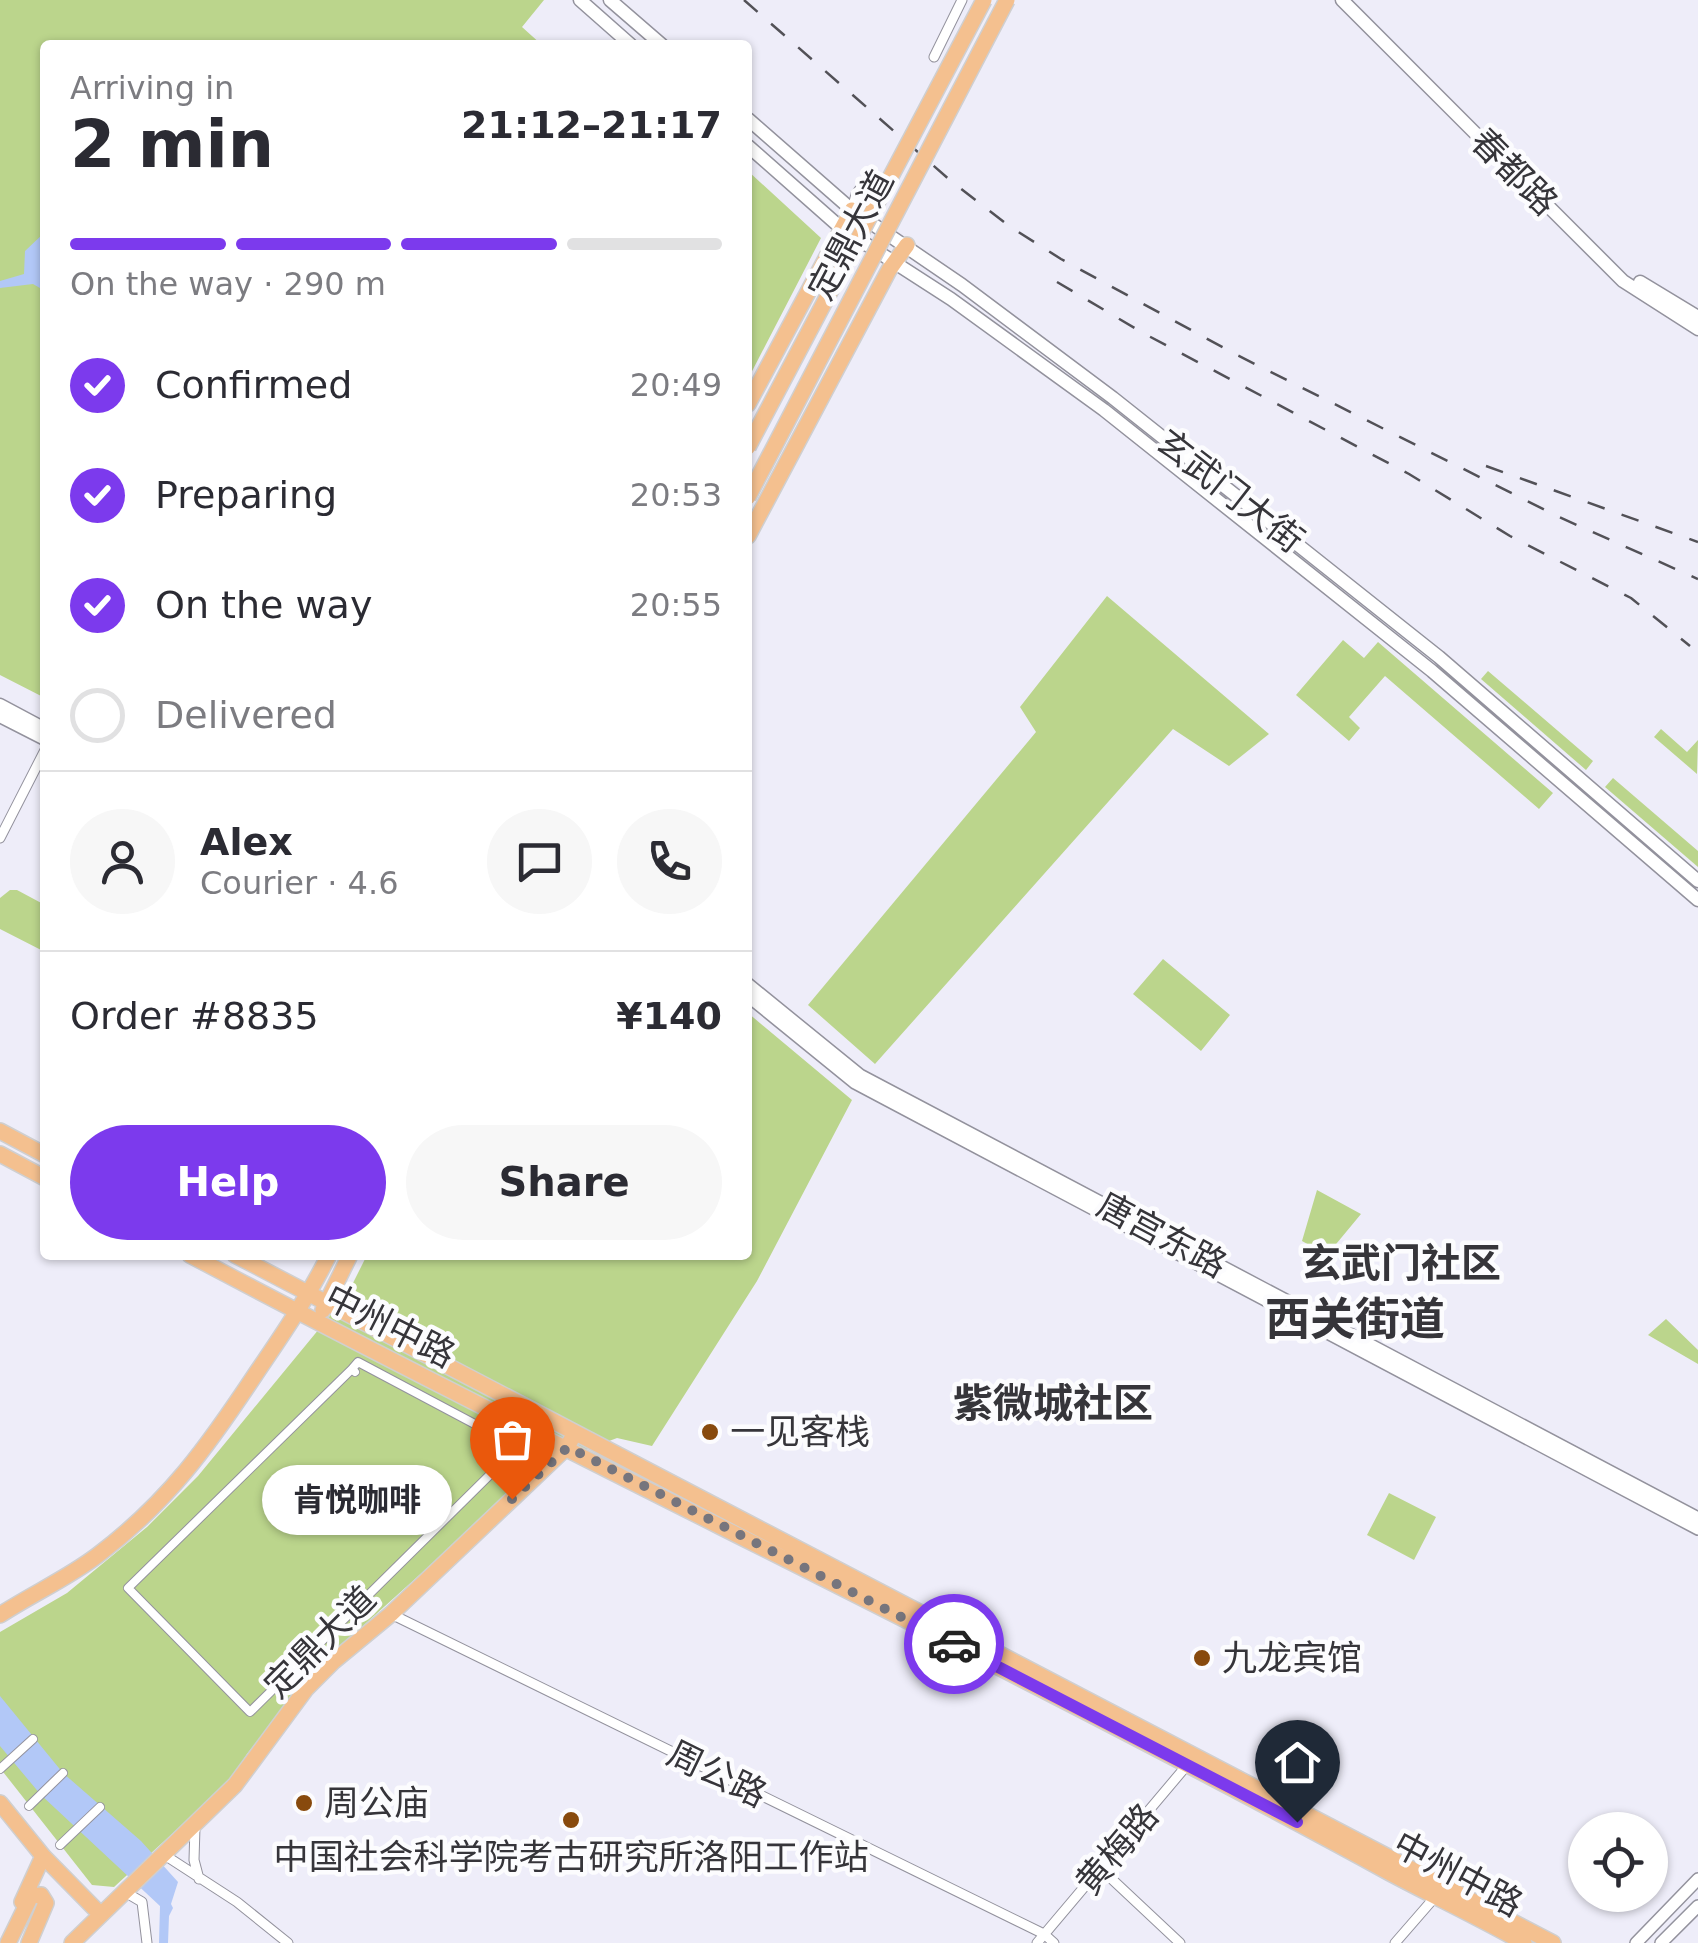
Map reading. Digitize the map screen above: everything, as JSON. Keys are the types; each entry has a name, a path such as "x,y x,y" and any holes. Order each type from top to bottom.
{"main road":[{"path":"580,0 625,40"},
{"path":"610,0 656,40"},
{"name":"定鼎大道","path":"752,440 984,0"},
{"name":"定鼎大道","path":"752,490 1008,0"},
{"name":"春都路","path":"1342,0 1622,281 1698,329"},
{"name":"春都路","path":"1353,0 1628,275 1698,317"},
{"name":"玄武门大街","path":"752,122 852,210 907,245 1113,398 1440,657 1698,881"},
{"name":"玄武门大街","path":"752,150 841,228 894,261 1104,410 1432,672 1698,900"},
{"path":"752,396 852,210"},
{"path":"752,528 894,261 907,245"},
{"path":"752,450 784,467"},
{"path":"0,709 40,727"},
{"path":"0,709 40,737"},
{"path":"0,1131 40,1152"},
{"path":"0,1154 40,1175"},
{"name":"中州中路","path":"199,1260 316,1322 571,1440"},
{"name":"中州中路","path":"245,1260 571,1440 1553,1943"},
{"path":"0,1614 94,1558 169,1494 206,1449 310,1294 327,1260"},
{"path":"316,1322 348,1260"},
{"name":"定鼎大道","path":"72,1943 236,1785 306,1689 391,1614 571,1440"},
{"name":"中州中路","path":"1192,1760 1524,1943"},
{"path":"0,1802 43,1856 100,1914"},
{"path":"6,1943 43,1856"},
{"path":"6,1943 32,1896 41,1894 46,1903 44,1911 28,1943"}],"street":[{"path":"934,58 962,0"},
{"path":"852,210 856,194 867,180"},
{"path":"0,838 40,760"},
{"name":"唐宫东路","path":"752,987 860,1075 1698,1518"},
{"name":"唐宫东路","path":"752,999 854,1083 1698,1529"},
{"path":"358,1362 518,1446 250,1712 128,1588 353,1370 358,1362"},
{"name":"周公路","path":"391,1614 1054,1943"},
{"path":"0,1768 33,1739"},
{"name":"黄梅路","path":"1041,1939 1192,1760"},
{"path":"30,1806 63,1774"},
{"path":"60,1845 100,1807"},
{"path":"195,1823 194,1860 200,1879"},
{"path":"162,1856 237,1902 288,1943"},
{"path":"1100,1868 1180,1943"},
{"path":"1636,1943 1698,1879"},
{"path":"130,1888 142,1902 147,1943"},
{"path":"1395,1943 1435,1896"},
{"path":"1661,1943 1698,1906"}],"green space":[{"path":"0,0 544,0 522,27 536,40 40,40 40,695 0,675"},
{"path":"752,175 821,238 752,371"},
{"path":"1107,596 1269,734 1229,766 1173,729 875,1064 808,1005 1036,732 1020,707"},
{"path":"1343,640 1364,658 1378,642 1553,793 1539,809 1385,676 1349,717 1360,728 1349,741 1296,695"},
{"path":"1488,671 1593,761 1586,770 1481,679"},
{"path":"1661,729 1687,752 1698,740 1697,774 1654,737"},
{"path":"1613,778 1698,851 1698,867 1605,787"},
{"path":"17,890 40,902 40,949 0,929 0,898"},
{"path":"1163,959 1230,1015 1201,1051 1133,994"},
{"path":"752,1016 852,1100 757,1281 652,1446 617,1438 538,1468 313,1671 231,1780 114,1887 92,1885 0,1768 0,1632 67,1593 147,1527 198,1476 347,1295 364,1260 752,1260"},
{"path":"1317,1190 1361,1214 1327,1255 1302,1241"},
{"path":"1666,1319 1698,1350 1698,1364 1648,1335"},
{"path":"1389,1493 1436,1517 1414,1560 1367,1535"}],"water":[{"path":"40,237 40,288 33,284 0,288 0,281 24,274 25,251"},
{"path":"0,1696 63,1773 141,1841 178,1882 169,1916 168,1943 159,1943 160,1906 41,1795 0,1746"}],"railway":[{"path":"744,0 951,181 1009,226 1061,259 1235,354 1559,517 1698,579"},
{"path":"1057,282 1143,333 1409,474 1510,536 1631,598 1690,646"},
{"path":"1486,466 1698,542"}],"way so far":[{"path":"512,1499 568,1447 954,1644"}],"place":[{"name":"一见客栈","path":"710,1432"},
{"name":"肯悦咖啡","path":"512,1499"},
{"name":"九龙宾馆","path":"1202,1658"},
{"name":"周公庙","path":"304,1803"},
{"name":"中国社会科学院考古研究所洛阳工作站","path":"571,1820"}],"district":[{"name":"玄武门社区","path":"1401,1263"},
{"name":"西关街道","path":"1355,1319"},
{"name":"紫微城社区","path":"1053,1403"}],"route":[{"path":"954,1644 1297,1822"}]}
